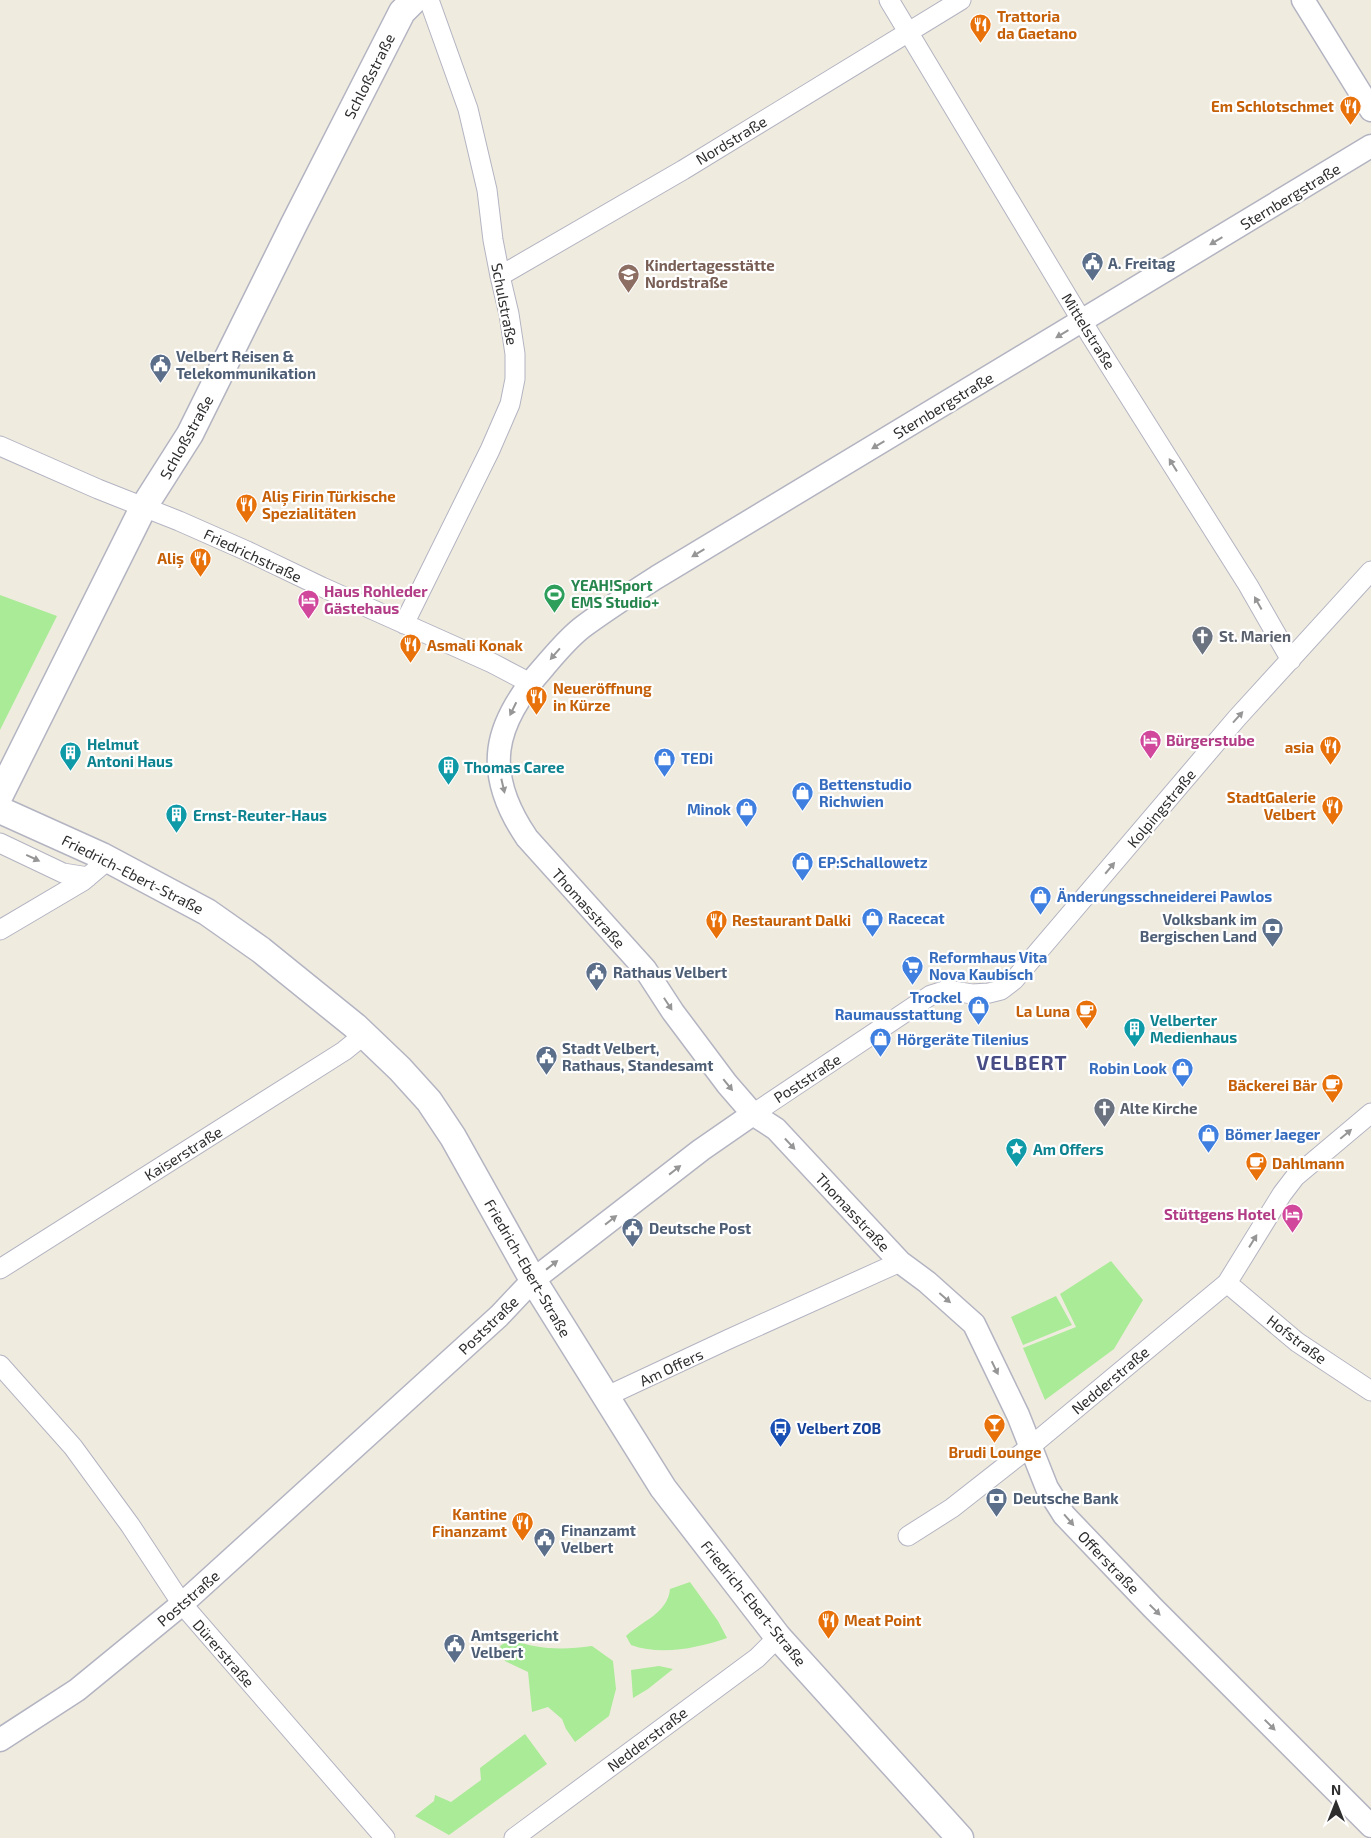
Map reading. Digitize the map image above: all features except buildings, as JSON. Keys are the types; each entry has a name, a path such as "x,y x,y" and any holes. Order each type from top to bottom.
{"main road":[{"name":"Schloßstraße","path":"0,795 143,508 190,434 402,12 414,0"},
{"name":"Friedrich-Ebert-Straße","path":"0,810 109,859 207,912 261,950 365,1034 400,1069 428,1101 453,1137 533,1280 663,1488 778,1637 960,1838"}],"street":[{"name":"Schulstraße","path":"404,624 490,450 510,404 515,379 515,354 509,314 500,276 487,190 468,109 429,0"},
{"name":"Mittelstraße","path":"889,0 1083,322 1248,585 1291,660"},
{"name":"Nordstraße","path":"500,276 683,170 961,0"},
{"path":"1303,0 1371,110"},
{"name":"Sternbergstraße","path":"530,682 561,647 582,627 657,577 1083,322 1371,146"},
{"name":"Friedrichstraße","path":"0,446 143,508 186,524 530,682"},
{"name":"Kolpingstraße","path":"1014,980 1237,718 1371,571"},
{"name":"Thomasstraße","path":"530,682 510,714 501,738 498,754 502,784 516,823 526,838 645,970 688,1032 727,1084 753,1114 776,1129 900,1262"},
{"name":"Friedrich-Ebert-Straße","path":"0,844 64,873 88,877"},
{"path":"0,930 88,877 109,859"},
{"name":"Poststraße","path":"0,1740 77,1690 182,1604 499,1316 533,1280 701,1150 931,995 947,990 972,994 989,993 1001,990 1014,980"},
{"name":"Kaiserstraße","path":"0,1269 344,1051 365,1034"},
{"name":"Nedderstraße","path":"908,1536 952,1508 1031,1446 1227,1283 1282,1194 1295,1177 1371,1113"},
{"name":"Am Offers","path":"605,1397 900,1262"},
{"name":"Offerstraße","path":"900,1262 927,1282 974,1324 1031,1446 1047,1488 1064,1515 1153,1608 1371,1826"},
{"name":"Hofstraße","path":"1227,1283 1297,1342 1371,1391"},
{"name":"Dürerstraße","path":"0,1365 73,1447 130,1525 182,1604 385,1838"},
{"name":"Nedderstraße","path":"514,1838 757,1658 778,1637"}],"green space":[{"path":"0,595 57,616 0,730"},
{"path":"1111,1261 1143,1300 1114,1349 1045,1400 1023,1348 1076,1327 1060,1294"},
{"path":"1056,1296 1072,1325 1023,1345 1011,1317"},
{"path":"690,1582 718,1621 727,1638 692,1648 667,1650 655,1650 631,1645 626,1636 653,1616 665,1604 670,1589"},
{"path":"510,1639 520,1643 551,1648 592,1646 613,1661 616,1689 609,1716 575,1742 562,1719 548,1707 532,1712 528,1672 505,1661 500,1646"},
{"path":"659,1666 673,1669 648,1689 633,1698 631,1670"},
{"path":"525,1734 547,1764 449,1835 415,1816 434,1801 435,1795 451,1802 481,1780 480,1768"}],"place":[{"name":"Trattoria da Gaetano","path":"981,44"},
{"name":"Em Schlotschmet","path":"1350,125"},
{"name":"A. Freitag","path":"1092,282"},
{"name":"Kindertagesstätte Nordstraße","path":"629,293"},
{"name":"Velbert Reisen & Telekommunikation","path":"160,384"},
{"name":"Aliş Firin Türkische Spezialitäten","path":"246,524"},
{"name":"Aliş","path":"200,577"},
{"name":"YEAH!Sport EMS Studio+","path":"555,613"},
{"name":"Haus Rohleder Gästehaus","path":"308,619"},
{"name":"St. Marien","path":"1203,655"},
{"name":"Asmali Konak","path":"411,664"},
{"name":"Neueröffnung in Kürze","path":"537,716"},
{"name":"Bürgerstube","path":"1150,759"},
{"name":"asia","path":"1330,766"},
{"name":"Helmut Antoni Haus","path":"71,772"},
{"name":"TEDi","path":"665,777"},
{"name":"Thomas Caree","path":"448,786"},
{"name":"Bettenstudio Richwien","path":"803,812"},
{"name":"StadtGalerie Velbert","path":"1332,825"},
{"name":"Minok","path":"747,828"},
{"name":"Ernst-Reuter-Haus","path":"177,834"},
{"name":"EP:Schallowetz","path":"802,881"},
{"name":"Änderungsschneiderei Pawlos","path":"1041,915"},
{"name":"Racecat","path":"872,937"},
{"name":"Restaurant Dalki","path":"716,939"},
{"name":"Volksbank im Bergischen Land","path":"1273,947"},
{"name":"Reformhaus Vita Nova Kaubisch","path":"913,985"},
{"name":"Rathaus Velbert","path":"597,991"},
{"name":"Trockel Raumausstattung","path":"978,1025"},
{"name":"La Luna","path":"1086,1030"},
{"name":"Velberter Medienhaus","path":"1134,1048"},
{"name":"Hörgeräte Tilenius","path":"881,1058"},
{"name":"Stadt Velbert, Rathaus, Standesamt","path":"546,1076"},
{"name":"Robin Look","path":"1183,1087"},
{"name":"Bäckerei Bär","path":"1333,1104"},
{"name":"Alte Kirche","path":"1104,1127"},
{"name":"Bömer Jaeger","path":"1209,1153"},
{"name":"Am Offers","path":"1017,1168"},
{"name":"Dahlmann","path":"1256,1182"},
{"name":"Stüttgens Hotel","path":"1292,1233"},
{"name":"Deutsche Post","path":"633,1247"},
{"name":"Brudi Lounge","path":"995,1443"},
{"name":"Velbert ZOB","path":"781,1447"},
{"name":"Deutsche Bank","path":"997,1517"},
{"name":"Kantine Finanzamt","path":"523,1542"},
{"name":"Finanzamt Velbert","path":"545,1558"},
{"name":"Meat Point","path":"828,1639"},
{"name":"Amtsgericht Velbert","path":"455,1663"}],"district":[{"name":"VELBERT","path":"1022,1062"}]}
